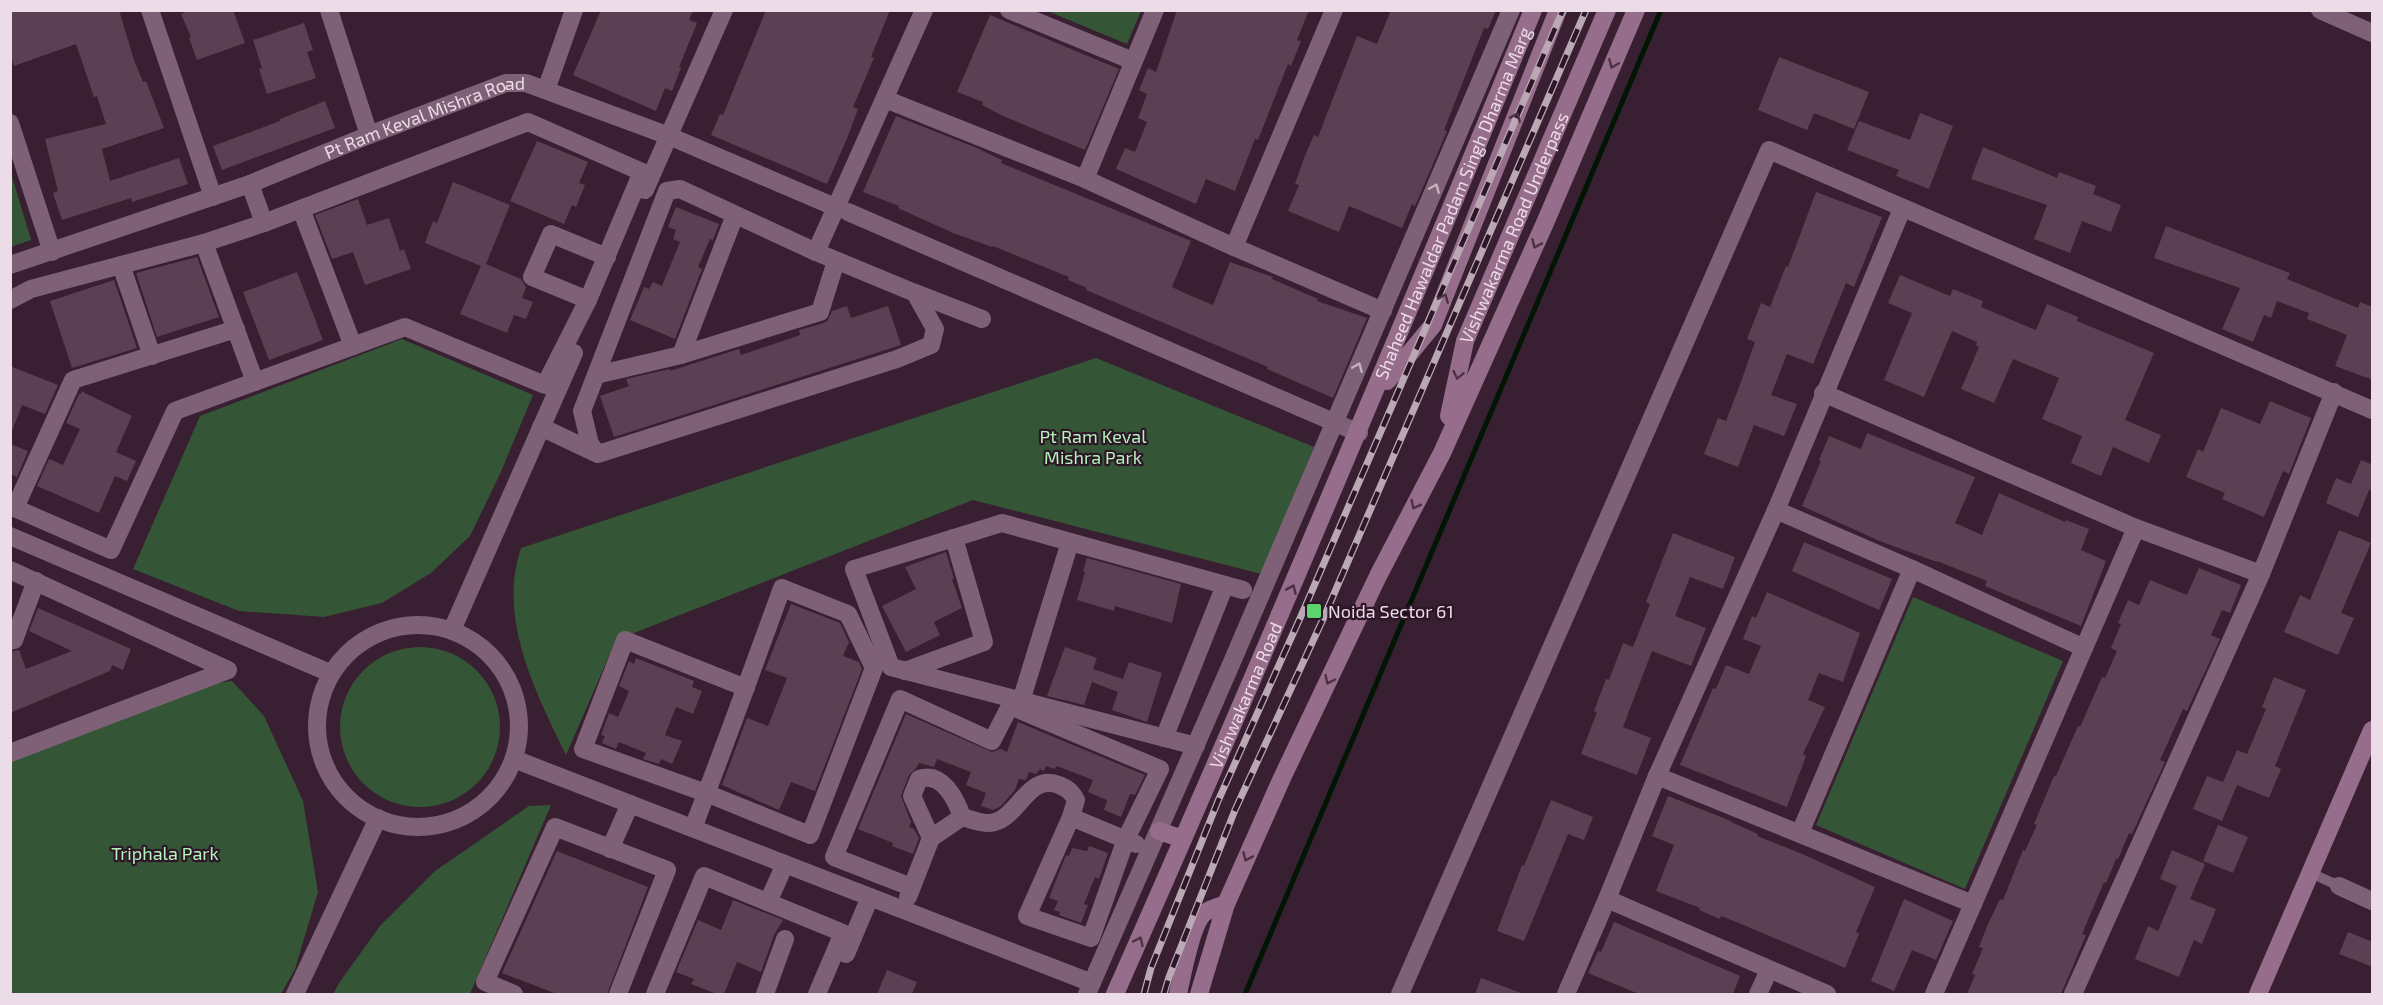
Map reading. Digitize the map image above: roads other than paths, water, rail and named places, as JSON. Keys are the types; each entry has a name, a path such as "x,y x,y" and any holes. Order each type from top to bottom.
{"main road":[{"name":"Shaheed Hawaldar Padam Singh Dharma Marg","path":"1374,396 1533,10"},
{"path":"1374,396 1433,325 1558,10"},
{"name":"Vishwakarma Road Underpass","path":"1442,453 1465,341 1607,10"},
{"path":"1203,990 1226,904 1282,778 1378,576 1442,453 1545,223 1636,10"},
{"name":"Vishwakarma Road","path":"1114,994 1374,396"},
{"path":"2258,994 2373,730"},
{"path":"1159,831 1183,839"},
{"path":"1178,994 1198,922 1204,913 1226,904"}],"street":[{"path":"150,10 213,197"},
{"path":"329,10 369,135"},
{"path":"546,90 574,10"},
{"path":"452,630 541,427 601,280 669,136 724,10"},
{"path":"816,252 842,209 885,99 924,10"},
{"path":"1009,10 1133,61"},
{"path":"1085,179 1155,10"},
{"path":"1234,247 1334,10"},
{"path":"514,759 903,910 1090,989 1511,10"},
{"path":"2320,10 2373,33"},
{"name":"Pt Ram Keval Mishra Road","path":"10,265 250,184 369,135 506,83 526,82 669,136 1359,433"},
{"path":"885,99 1085,179 1234,247 1383,311"},
{"path":"10,300 31,289 204,243 264,223 528,122 642,172 607,257 601,280 588,300 545,385 405,327 175,411 111,550 13,507 73,380 236,329"},
{"path":"10,123 52,252"},
{"path":"1400,994 1769,150 2373,410"},
{"path":"250,184 264,223"},
{"path":"598,454 590,444 582,411 667,191 680,189 836,261 982,319"},
{"path":"301,209 353,346"},
{"path":"1566,994 1657,776 1776,510 1902,209"},
{"path":"681,356 735,215"},
{"path":"588,300 532,277 550,234 607,257"},
{"path":"204,243 255,382"},
{"path":"596,375 681,356 820,312 836,261"},
{"path":"121,265 152,356"},
{"path":"541,427 598,454 897,359 931,345 935,329 915,293"},
{"path":"2073,994 2261,574 2334,392"},
{"path":"1824,393 2136,528 2261,574"},
{"path":"1776,510 1912,568 2084,648"},
{"path":"1196,746 891,667 854,569 1002,523 1243,590"},
{"path":"1934,994 2136,528"},
{"path":"10,536 330,673"},
{"path":"905,671 984,642 954,538"},
{"path":"1021,701 1070,542"},
{"path":"10,641 14,640 57,556"},
{"path":"1800,833 1912,568"},
{"path":"10,570 228,670 10,753"},
{"path":"1164,738 1225,585"},
{"path":"693,828 706,794 746,688 782,588 848,614 874,668 810,835 706,794 582,749 625,640 746,688"},
{"path":"400,625 452,630 472,640 493,657 509,681 517,704 519,728 514,759 500,785 485,802 466,815 430,826 389,823 363,811 340,791 322,760 316,716 330,673 359,642 400,625"},
{"path":"903,910 931,838 962,817 990,823 1007,816 1035,787 1052,782 1070,790 1076,800 1071,817 1027,916 1091,938 1126,839 1160,769 1010,706 992,741 900,699 834,857 911,887"},
{"path":"1657,776 1973,904"},
{"path":"931,838 912,796 918,779 930,778 942,783 954,798 962,817"},
{"path":"610,849 630,804"},
{"path":"1071,817 1126,839 1149,852"},
{"path":"295,994 378,818"},
{"path":"514,994 482,988 555,827 667,870 618,994"},
{"path":"768,902 785,864"},
{"path":"655,994 704,876 843,933 817,994"},
{"path":"2339,886 2373,901"},
{"path":"830,994 870,897"},
{"path":"1607,899 1827,994"},
{"path":"765,994 785,939"},
{"path":"1758,994 1769,970"}],"lane":[{"path":"1243,590 1261,595"},
{"path":"2311,873 2339,886"}],"waterway":[{"path":"1245,994 1661,10"}],"railway":[{"path":"1144,994 1151,968 1218,801 1305,607 1563,10"},
{"path":"1164,994 1235,810 1324,617 1586,10"}],"place":[{"name":"Noida Sector 61","path":"1314,611"}],"park label":[{"name":"Pt Ram Keval Mishra Park","path":"1093,446"},
{"name":"Triphala Park","path":"165,853"}]}
